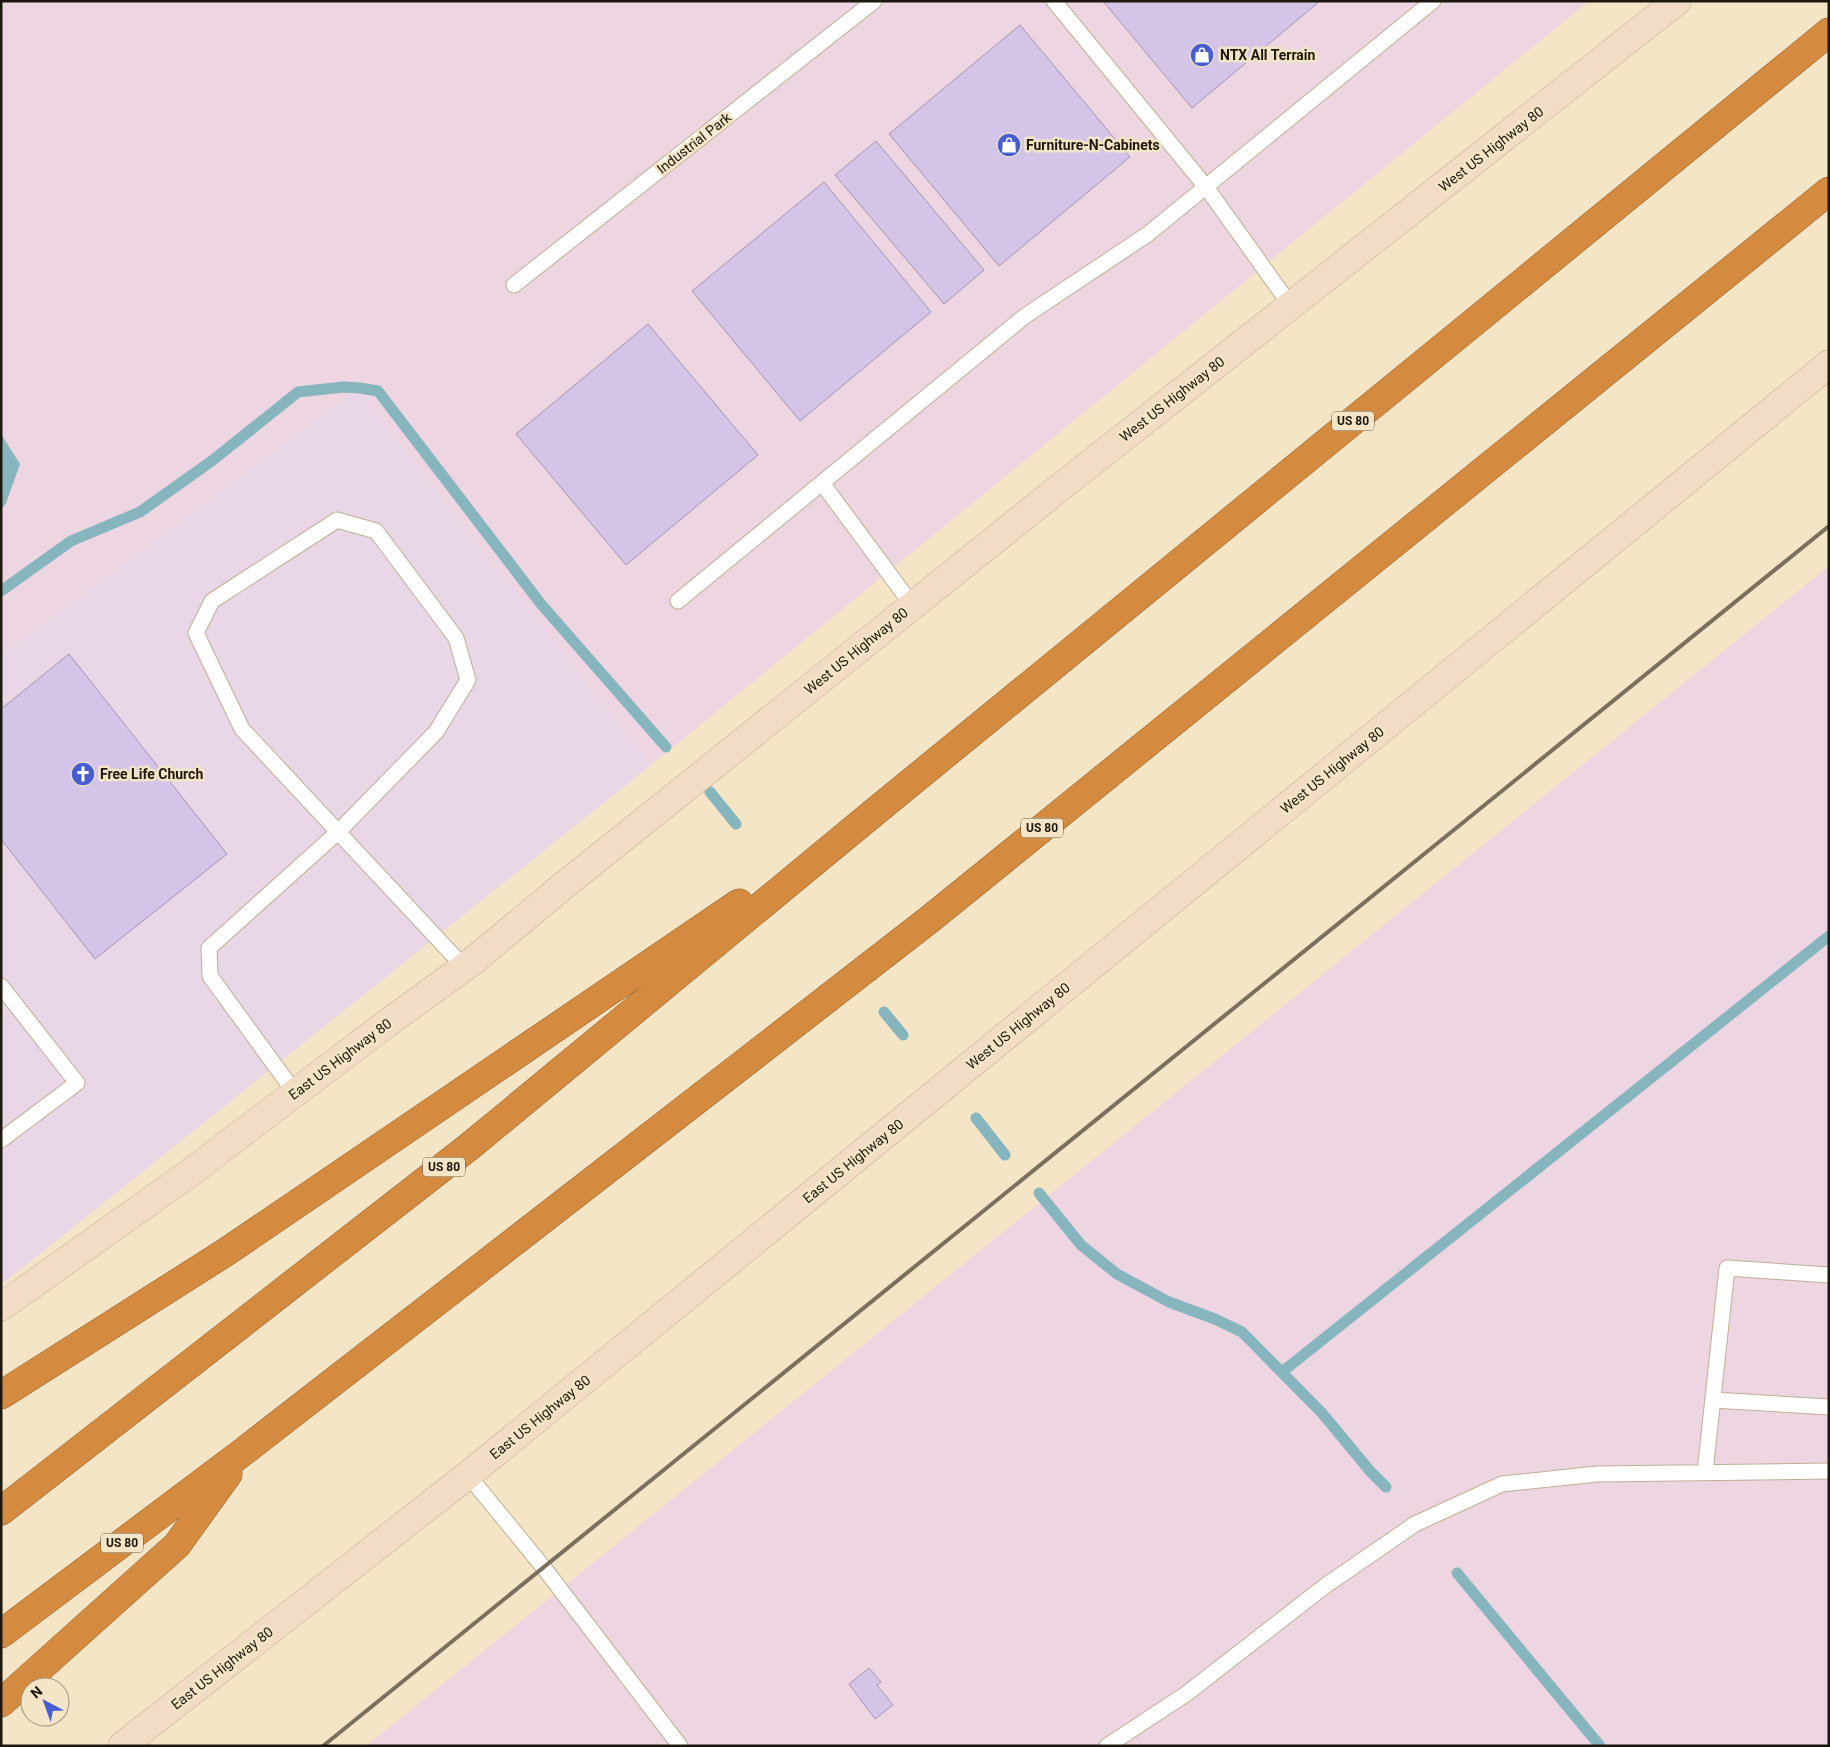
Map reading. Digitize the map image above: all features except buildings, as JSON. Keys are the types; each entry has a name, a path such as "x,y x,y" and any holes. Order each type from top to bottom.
{"highway":[{"name":"US 80","path":"1,1512 470,1146 877,810 1829,32"},
{"name":"US 80","path":"1,1634 244,1452 930,919 1829,190"},
{"path":"1,1395 226,1252 877,810"},
{"path":"1,1703 177,1545 244,1452"}],"main road":[{"name":"West US Highway 80","path":"671,800 1677,1"},
{"name":"West US Highway 80","path":"951,1081 1829,364"},
{"name":"East US Highway 80","path":"1,1307 187,1175 464,967 671,800"},
{"name":"East US Highway 80","path":"122,1746 468,1476 951,1081"}],"lane":[{"name":"Industrial Park","path":"514,285 874,1"},
{"path":"1054,1 1206,187 1291,306"},
{"path":"678,601 1025,316 1148,234 1433,1"},
{"path":"822,483 913,606"},
{"path":"295,1093 210,976 209,948 338,832 436,732 468,680 456,638 376,531 337,520 212,602 196,633 242,729 338,832 464,967"},
{"path":"1,986 77,1083 1,1140"},
{"path":"1705,1472 1727,1268 1829,1275"},
{"path":"1713,1400 1829,1408"},
{"path":"1107,1746 1186,1694 1325,1586 1415,1524 1502,1484 1597,1474 1829,1471"},
{"path":"468,1476 544,1568 680,1746"}],"shaded area":[{"path":"1,1 1589,1 651,765 357,389 1,655"},
{"path":"357,389 651,765 1,1285 1,655"},
{"path":"1829,566 1829,1746 366,1746"}],"water":[{"path":"1,434 20,464 6,503 1,510"}],"waterway":[{"path":"1,591 71,541 140,512 213,460 298,392 343,387 378,391 541,604 666,747"},
{"path":"710,792 736,824"},
{"path":"1282,1372 1829,936"},
{"path":"884,1012 903,1035"},
{"path":"976,1118 1005,1155"},
{"path":"1039,1193 1081,1245 1117,1274 1169,1302 1215,1319 1242,1332 1322,1413 1370,1471 1386,1487"},
{"path":"1457,1573 1600,1746"}],"railway":[{"path":"323,1746 1829,526"}],"place":[{"name":"NTX All Terrain","path":"1202,55"},
{"name":"Furniture-N-Cabinets","path":"1009,145"},
{"name":"Free Life Church","path":"83,774"}]}
